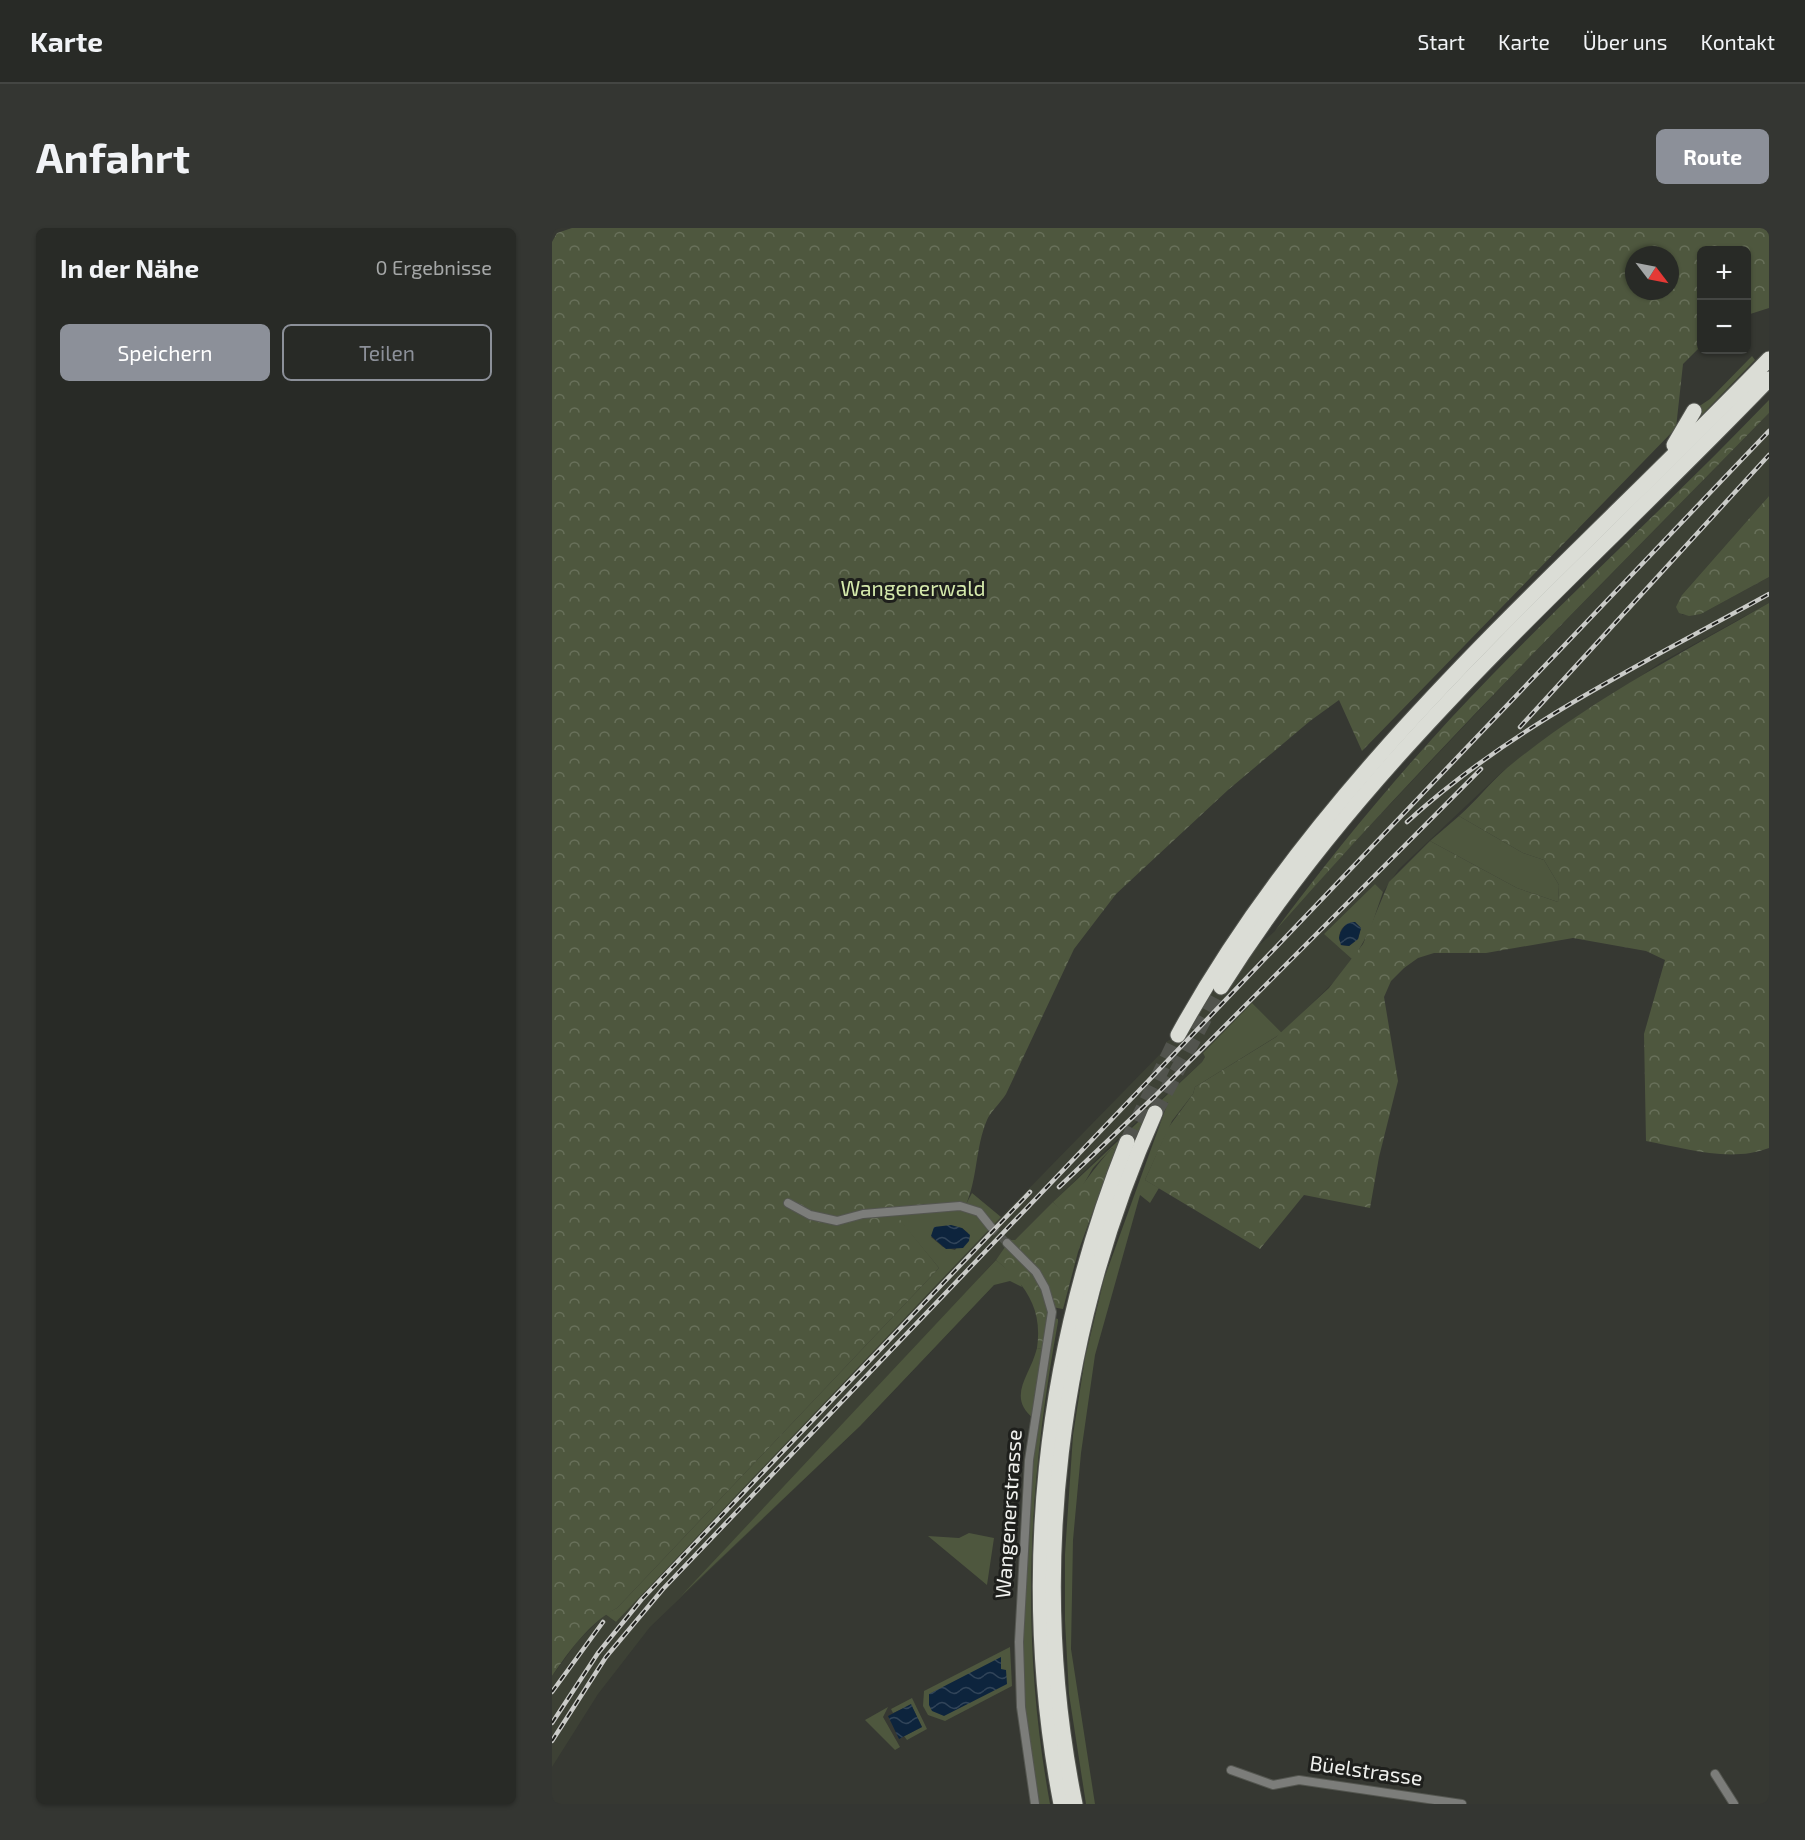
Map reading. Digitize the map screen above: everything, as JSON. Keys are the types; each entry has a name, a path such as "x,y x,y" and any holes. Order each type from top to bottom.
{"highway":[{"path":"1178,1035 1217,967 1253,913 1347,792 1469,658 1769,359"},
{"path":"1221,987 1265,921 1312,857 1404,747 1504,642 1769,379"},
{"path":"1655,474 1682,435 1694,411"},
{"path":"1075,1804 1061,1711 1054,1621 1054,1541 1060,1461 1073,1372 1093,1285 1119,1200 1155,1113"},
{"path":"1061,1804 1047,1712 1041,1631 1040,1550 1045,1468 1056,1388 1073,1308 1095,1230 1127,1142"}],"street":[{"path":"788,1203 810,1215 837,1221 863,1214 960,1206 978,1212 991,1227"},
{"name":"Wangenerstrasse","path":"1007,1243 1036,1272 1045,1288 1052,1312 1029,1460 1019,1642 1021,1707 1035,1804"},
{"name":"Büelstrasse","path":"1231,1770 1273,1785 1299,1780 1462,1804"},
{"path":"1715,1774 1734,1804"}],"shaded area":[{"path":"1769,413 1769,496 1682,595 1682,615 1701,614 1769,577 1769,603 1660,663 1532,750 1502,772 1399,869 1383,892 1375,884 1325,934 1353,960 1336,980 1282,1033 1252,1004 1204,1052 1205,1057 1202,1062 1108,1148 1015,1240 1010,1240 1004,1251 979,1278 990,1289 860,1426 650,1627 598,1694 552,1767 552,1676 577,1642 605,1614 616,1622 1001,1217 1166,1048 1166,1042 1188,1029 1207,996 1236,978 1257,947 1275,931 1343,854 1521,666"}],"green space":[{"name":"Wangenerwald","path":"572,228 1769,228 1769,308 1751,314 1751,246 1697,246 1697,350 1683,364 1676,428 1362,751 1339,700 1310,721 1228,790 1116,894 1074,949 1006,1094 988,1117 980,1141 972,1186 965,1207 893,1211 939,1268 617,1608 589,1629 552,1676 552,242 557,233"},
{"path":"1752,356 1755,360 1691,426 1698,407 1710,399"},
{"path":"1769,400 1769,413 1456,734 1334,864 1275,931 1326,864 1434,737 1526,640"},
{"path":"1769,496 1769,577 1701,614 1689,616 1679,613 1676,607 1682,595"},
{"path":"1769,603 1769,1148 1739,1154 1723,1154 1646,1141 1644,1034 1665,960 1646,951 1573,938 1486,953 1434,953 1418,958 1391,981 1384,997 1398,1081 1379,1157 1370,1208 1304,1195 1260,1249 1145,1180 1168,1128 1193,1094 1195,1087 1276,1037 1329,988 1363,944 1389,882 1430,841 1517,888 1558,902 1559,885 1544,860 1523,853 1459,816 1507,768 1569,722 1635,680"},
{"path":"1459,816 1523,853 1544,860 1559,885 1558,902 1517,888 1430,841"},
{"path":"1375,884 1383,892 1370,930 1353,960 1324,934","holes":["1355,922 1361,928 1358,939 1349,946 1341,945 1339,938 1344,927"]},
{"path":"1252,1003 1282,1033 1195,1087 1193,1094 1172,1121 1145,1180 1159,1188 1150,1203 1140,1195 1095,1355 1081,1453 1073,1540 1071,1649 1095,1804 1086,1804 1069,1694 1065,1621 1065,1554 1073,1435 1085,1358 1104,1279 1168,1102 1146,1119 1141,1131 1115,1151 1112,1148 1093,1168 1079,1192 1060,1210 1053,1202 1202,1062 1205,1057 1203,1053"},
{"path":"1112,1148 1115,1151 1078,1252 1063,1309 1052,1307 1046,1350 1037,1348 1037,1321 1030,1298 1015,1278 996,1260 1010,1240 1015,1240 1053,1202 1060,1209"},
{"path":"972,1193 1001,1217 616,1622 605,1614 617,1608 939,1268 892,1211 965,1206","holes":["962,1228 968,1233 955,1250 943,1247 931,1237"]},
{"path":"996,1260 1019,1279 1022,1287 1010,1281 994,1285 860,1426 681,1596"},
{"path":"1052,1317 1058,1319 1058,1322 1040,1443 1031,1563 1034,1682 1040,1743 1050,1804 1035,1804 1020,1689 1034,1419 1026,1411 1021,1394 1037,1348 1046,1350"},
{"path":"969,1533 994,1538 987,1585 928,1536 959,1538"},
{"path":"1010,1647 1012,1686 945,1721 928,1715 923,1706 924,1691"},
{"path":"912,1698 927,1729 907,1740 904,1736 922,1727 911,1705 893,1713 891,1709"},
{"path":"888,1707 883,1717 900,1747 895,1750 865,1720"}],"water":[{"path":"1355,922 1361,928 1358,939 1349,946 1341,945 1339,938 1342,929 1349,923"},
{"path":"951,1225 962,1228 970,1235 969,1241 963,1248 946,1249 931,1236 934,1227"},
{"path":"1001,1657 1001,1669 1006,1670 1007,1684 944,1716 932,1711 929,1705 929,1694"},
{"path":"911,1704 922,1727 899,1739 888,1716"}],"tunnel":[{"path":"1155,1113 1221,987"},
{"path":"1127,1142 1178,1035"},
{"path":"991,1227 1007,1243"}],"railway":[{"path":"552,1741 606,1657 663,1589 1769,431"},
{"path":"1520,727 1769,455"},
{"path":"1407,822 1448,787 1535,725 1627,671 1769,594"},
{"path":"1059,1187 1155,1096 1481,769"},
{"path":"552,1723 598,1653 642,1599 1030,1192"},
{"path":"552,1692 603,1622"}]}
